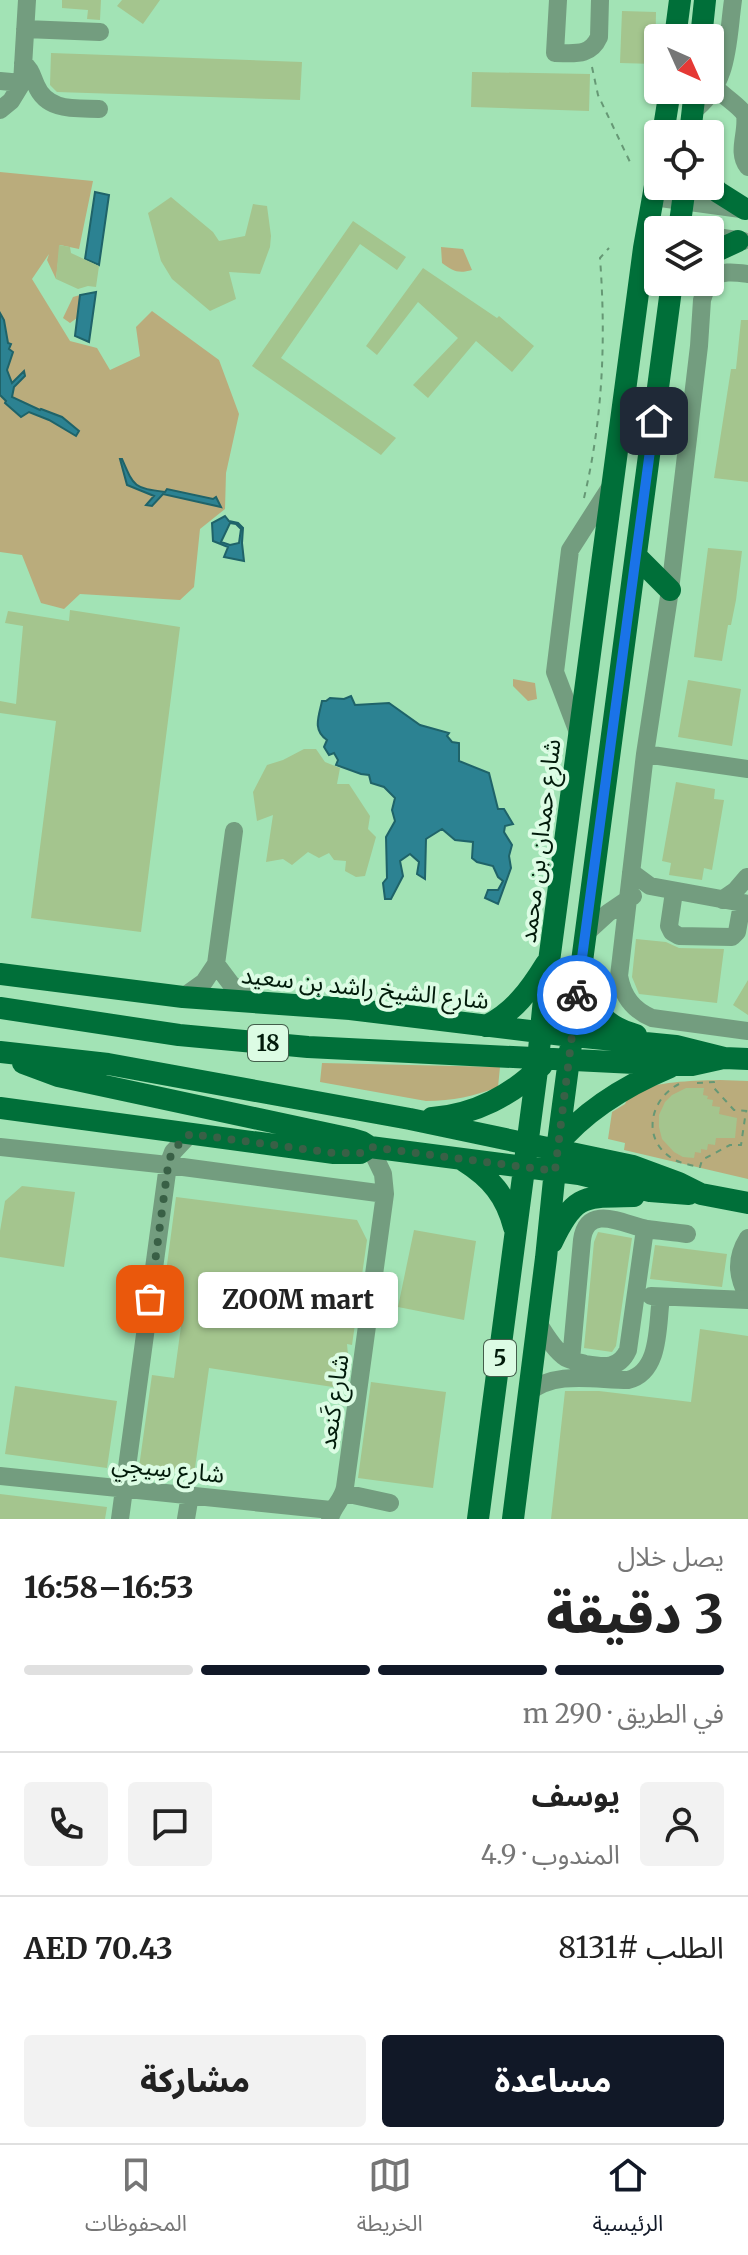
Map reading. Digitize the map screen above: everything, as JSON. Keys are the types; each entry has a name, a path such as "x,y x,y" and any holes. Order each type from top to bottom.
{"main road":[{"path":"677,24 680,0"},
{"path":"702,24 705,0"},
{"path":"724,196 747,210"},
{"path":"724,249 743,242"},
{"name":"شارع حمدان بن محمد","path":"513,1519 546,1258 548,1062 562,1031 552,952 644,255"},
{"name":"شارع حمدان بن محمد","path":"548,1158 527,1143 548,1062 562,1031 580,969 673,296"},
{"path":"636,556 670,590"},
{"path":"486,1026 513,1009 552,952"},
{"path":"580,969 594,1006 608,1023 677,1065"},
{"name":"شارع الشيخ راشد بن سعيد","path":"0,974 183,997 350,1009 486,1026 562,1031 677,1065"},
{"name":"شارع الشيخ راشد بن سعيد","path":"0,1008 179,1035 308,1047 548,1062 692,1065 724,1058 748,1059"},
{"name":"18","path":"0,1052 108,1064 527,1143"},
{"name":"18","path":"0,1052 58,1076 352,1139 370,1147 463,1160 548,1158 644,1169 701,1194"},
{"path":"410,1119 439,1117 481,1106 507,1094 548,1062"},
{"path":"548,1158 588,1114 640,1081 677,1065"},
{"name":"18","path":"0,1108 334,1153 360,1153 370,1147"},
{"name":"شارع حمدان بن محمد","path":"478,1519 521,1197 548,1158"},
{"name":"18","path":"548,1158 676,1194 701,1194 748,1203"},
{"path":"463,1160 487,1177 502,1194 516,1235"},
{"path":"546,1258 560,1225 578,1201 599,1196 676,1194"}],"street":[{"path":"0,110 11,101 22,83 27,0"},
{"path":"558,0 555,53 582,53 593,48 599,37 600,0"},
{"path":"698,106 724,69 733,0"},
{"path":"25,29 100,32"},
{"path":"23,63 30,70 41,95 53,104 99,109"},
{"path":"0,81 22,83"},
{"path":"698,106 725,98 739,108 745,116 743,157 748,167"},
{"path":"708,200 747,210"},
{"path":"724,273 748,274"},
{"path":"703,296 670,590 645,754 619,976 624,994 633,1007 652,1018 748,1031"},
{"path":"579,735 555,672 570,550 613,483"},
{"path":"645,754 748,769"},
{"path":"183,997 204,982 216,964 234,831"},
{"path":"631,872 650,886 745,904 737,932 732,937 679,936 672,932 669,926 674,892"},
{"path":"722,900 735,891 748,874"},
{"path":"585,934 628,899 650,886"},
{"path":"216,964 231,984 254,1001"},
{"path":"157,1130 168,1162"},
{"path":"120,1519 168,1162 178,1145 190,1134"},
{"path":"0,1147 168,1162 385,1194"},
{"name":"شارع كَنعد","path":"331,1514 344,1493 385,1194 383,1174 370,1147"},
{"path":"571,1360 585,1227 595,1219 607,1218 645,1229 687,1234"},
{"path":"538,1323 559,1351 571,1360 605,1367 622,1361 628,1350 645,1229"},
{"path":"636,1294 745,1302 738,1267 748,1238"},
{"path":"528,1393 558,1379 628,1380 647,1371 653,1358 661,1297"},
{"path":"622,1361 637,1378"},
{"name":"شارع سِيجِي","path":"0,1476 190,1495 331,1514"},
{"path":"344,1493 390,1503"},
{"path":"186,1519 190,1495"}],"path":[{"path":"588,51 598,95 630,162"},
{"path":"583,502 595,441 603,367 600,258 609,248"},
{"path":"677,1065 653,1114 652,1125 656,1140 669,1156 700,1167 702,1160 730,1145 741,1145 747,1111 734,1110 714,1088 714,1082 692,1083"},
{"path":"743,1131 748,1131"}],"shaded area":[{"path":"0,172 93,181 79,249 60,245 56,279 47,260 49,254 32,279 70,341 97,348 110,370 140,356 136,327 152,311 219,360 239,414 226,473 225,509 200,529 194,587 180,600 80,594 64,609 41,603 22,555 0,552"},
{"path":"441,247 463,249 472,270 456,271 442,263"},
{"path":"80,295 77,318 70,323 63,318 73,297"},
{"path":"513,679 535,683 537,699 528,701 513,686"},
{"path":"322,1063 500,1067 498,1087 463,1097 426,1101 320,1082"},
{"path":"748,1081 748,1179 624,1150 625,1143 608,1139 612,1112 625,1104 630,1093 663,1084"}],"water":[{"path":"95,192 109,195 99,265 85,259"},
{"path":"96,292 89,342 75,336 80,295"},
{"path":"0,313 8,343 11,344 9,349 13,352 7,370 12,383 24,371 25,376 14,387 12,397 62,417 79,431 76,436 29,412 21,417 0,395"},
{"path":"120,459 133,481 141,487 216,497 221,507 163,494 152,506 146,505 154,496 127,485"},
{"path":"225,516 243,528 244,561 224,557 228,547 213,541 212,523","holes":["230,523 241,529 239,543 230,545 221,542"]},
{"path":"351,696 355,705 389,703 420,725 449,733 447,736 452,742 459,743 459,761 489,773 498,809 504,809 513,824 505,826 504,832 512,845 509,856 511,868 498,904 485,898 488,890 498,890 503,881 493,866 472,858 473,842 455,840 442,829 426,839 425,879 417,874 419,862 410,854 400,861 403,876 391,899 385,899 386,837 395,821 392,810 395,798 384,787 371,783 369,775 336,765 338,760 334,753 329,755 324,747 327,740 318,727 322,701"}],"building":[{"path":"62,0 101,0 100,20 87,19 88,10 62,8"},
{"path":"122,0 160,0 143,24 117,6"},
{"path":"622,11 656,12 656,24 644,24 644,64 620,63"},
{"path":"51,53 302,62 300,100 57,92 50,85"},
{"path":"472,72 590,74 589,111 471,107"},
{"path":"171,197 213,232 219,241 245,236 253,204 267,206 270,247 260,274 229,272 236,299 210,311 172,279 161,261 148,213"},
{"path":"353,221 406,257 397,270 360,244 281,358 396,438 381,455 252,366"},
{"path":"59,245 70,247 71,253 99,266 96,287 78,289 56,279"},
{"path":"423,268 497,318 499,316 534,346 512,372 476,341 428,398 413,385 458,338 418,302 377,355 366,346"},
{"path":"741,320 748,320 748,482 714,478 731,369 736,369"},
{"path":"708,548 742,551 736,600 722,661 694,657"},
{"path":"70,610 180,627 141,932 31,918 56,721 0,713 0,701 16,704 23,626 5,623 8,611 69,621"},
{"path":"688,680 741,689 732,746 678,737"},
{"path":"304,749 316,749 325,762 340,768 337,784 349,784 370,816 368,829 376,837 365,876 356,877 345,871 346,861 334,860 329,853 319,858 308,852 292,865 283,859 266,862 273,815 257,821 253,792 267,765"},
{"path":"676,782 715,789 714,799 724,800 712,870 704,868 702,880 669,875 671,863 662,861"},
{"path":"636,939 666,942 679,948 724,949 717,1003 639,994 632,977"},
{"path":"748,980 748,1015 733,1005"},
{"path":"686,1088 704,1088 703,1095 713,1100 712,1106 720,1107 719,1114 737,1118 735,1138 716,1138 715,1145 708,1144 707,1150 695,1152 694,1158 674,1152 662,1139 659,1127 659,1115 665,1102"},
{"path":"22,1186 75,1192 64,1267 0,1257 5,1201"},
{"path":"176,1197 357,1220 367,1240 352,1345 347,1344 349,1366 346,1389 209,1368 194,1475 139,1467 152,1375 174,1378 183,1308 165,1280"},
{"path":"414,1230 476,1241 464,1320 398,1307"},
{"path":"598,1232 632,1238 616,1346 612,1352 584,1348 594,1242"},
{"path":"655,1245 727,1254 722,1287 650,1279"},
{"path":"700,1329 748,1336 748,1519 551,1519 565,1391 599,1391 691,1402"},
{"path":"371,1382 446,1392 433,1488 358,1478"},
{"path":"15,1386 117,1401 107,1468 5,1454"},
{"path":"0,1494 107,1507 105,1519 0,1519"}],"way so far":[{"path":"150,1299 169,1159 190,1134 334,1153 360,1153 370,1147 555,1171 577,995"}],"place":[{"name":"ZOOM mart","path":"150,1299"}],"route":[{"path":"577,995 654,421"}]}
